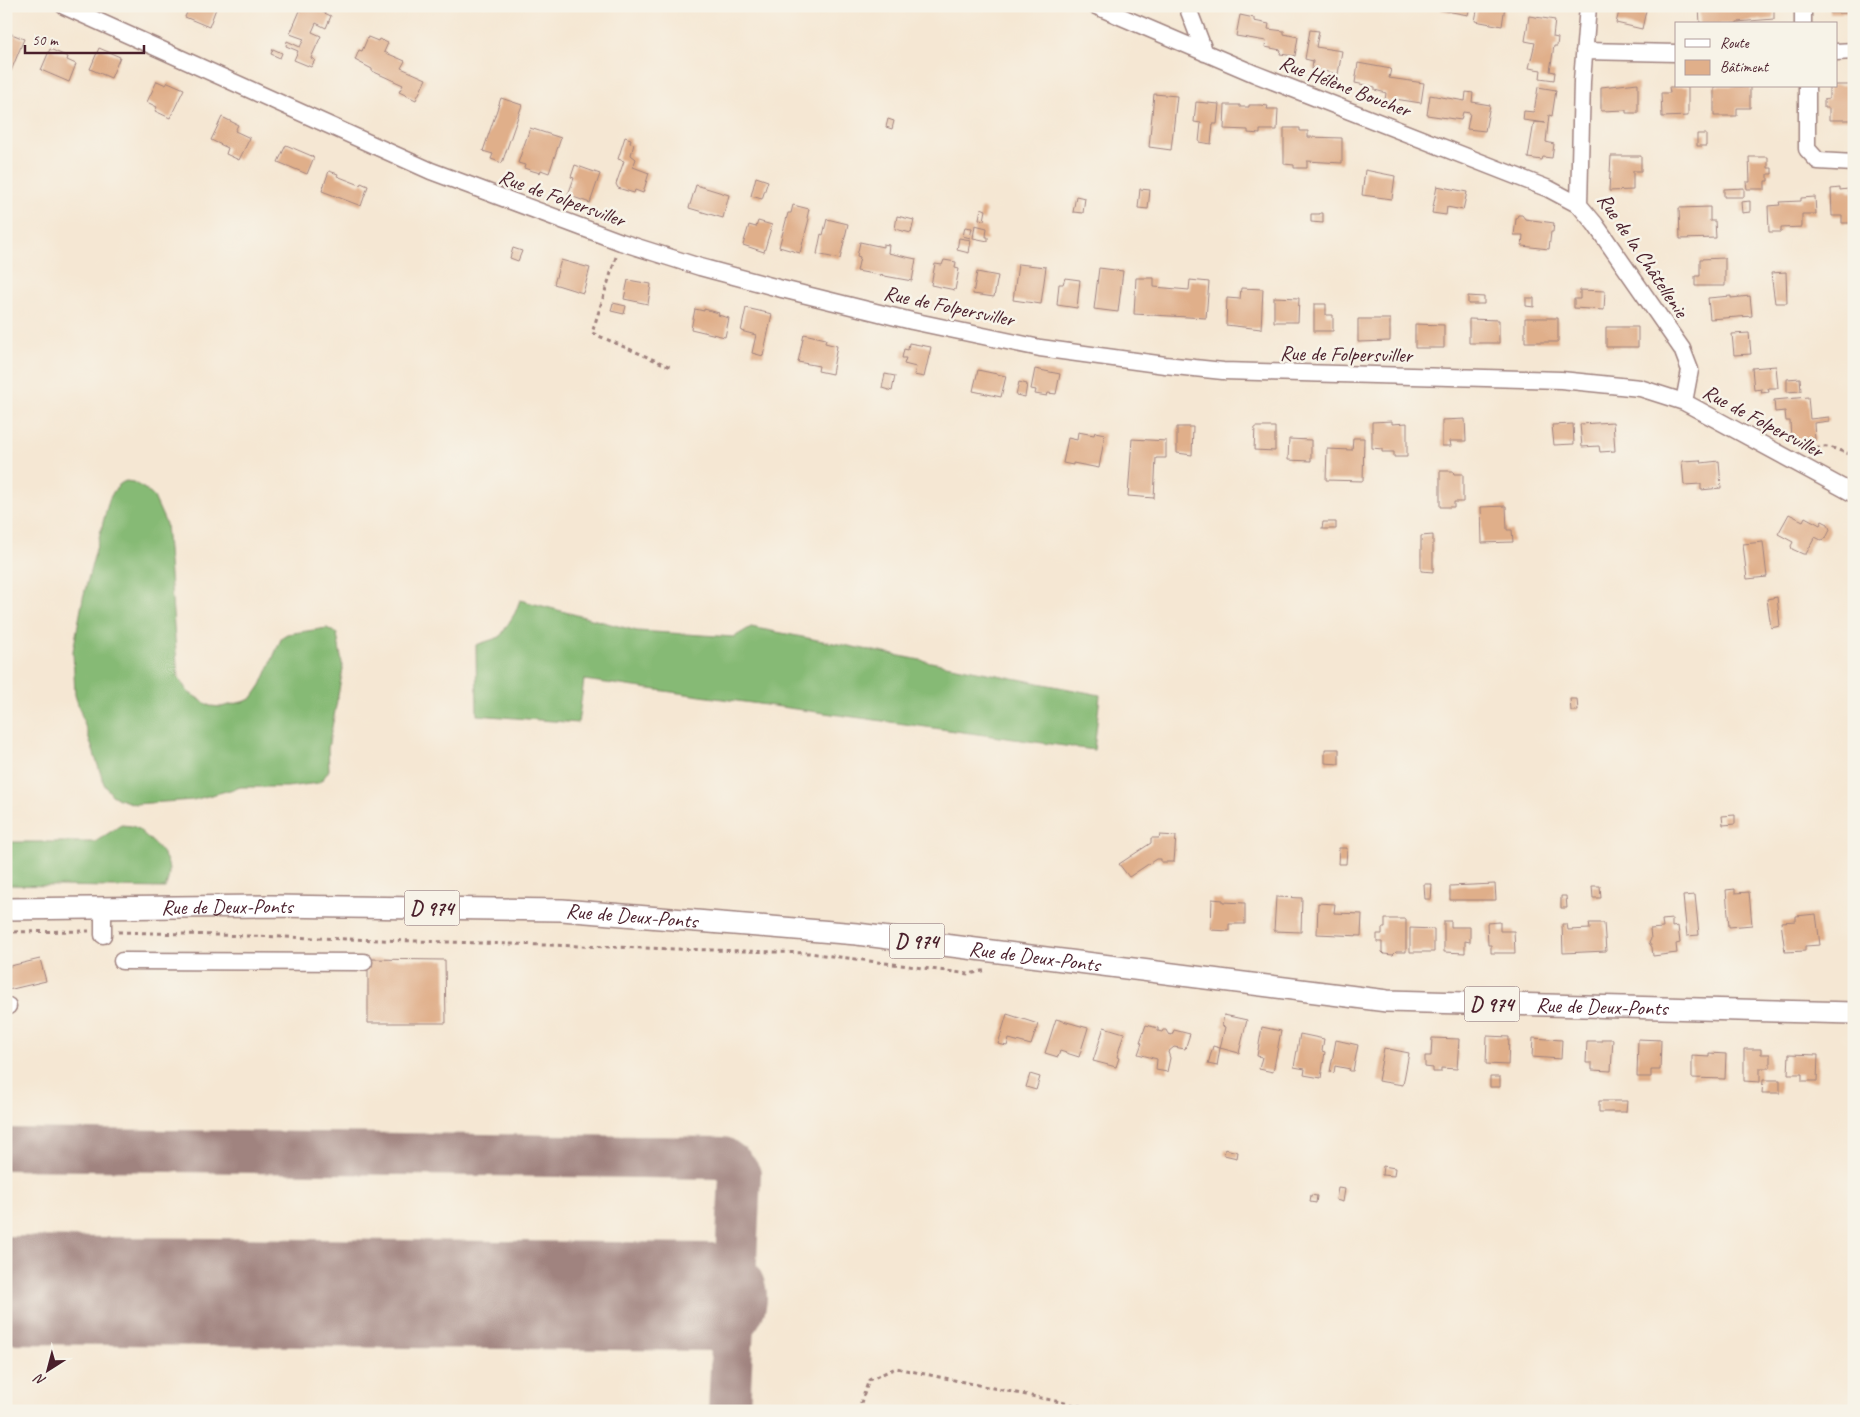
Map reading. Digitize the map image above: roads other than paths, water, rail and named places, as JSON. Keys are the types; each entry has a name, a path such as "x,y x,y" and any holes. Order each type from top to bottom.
{"main road":[{"name":"Rue de Deux-Ponts","path":"6,909 271,906 562,910 857,934 1387,1001 1854,1013"}],"street":[{"name":"Rue de Folpersviller","path":"64,6 431,171 621,242 782,289 950,329 1072,353 1191,368 1257,374 1561,380 1640,388 1684,402 1854,494"},
{"name":"Rue Hélène Boucher","path":"1096,6 1205,53 1549,188 1579,206"},
{"path":"1187,6 1205,53"},
{"path":"1803,6 1803,22"},
{"name":"Rue de la Châtellenie","path":"1583,8 1584,51 1579,206 1595,224 1682,348 1690,370 1684,402"},
{"path":"1584,51 1675,53"},
{"path":"1838,52 1854,51"},
{"path":"1807,88 1807,149 1818,161 1854,163"},
{"path":"103,908 103,933"},
{"path":"122,961 364,962"}]}
